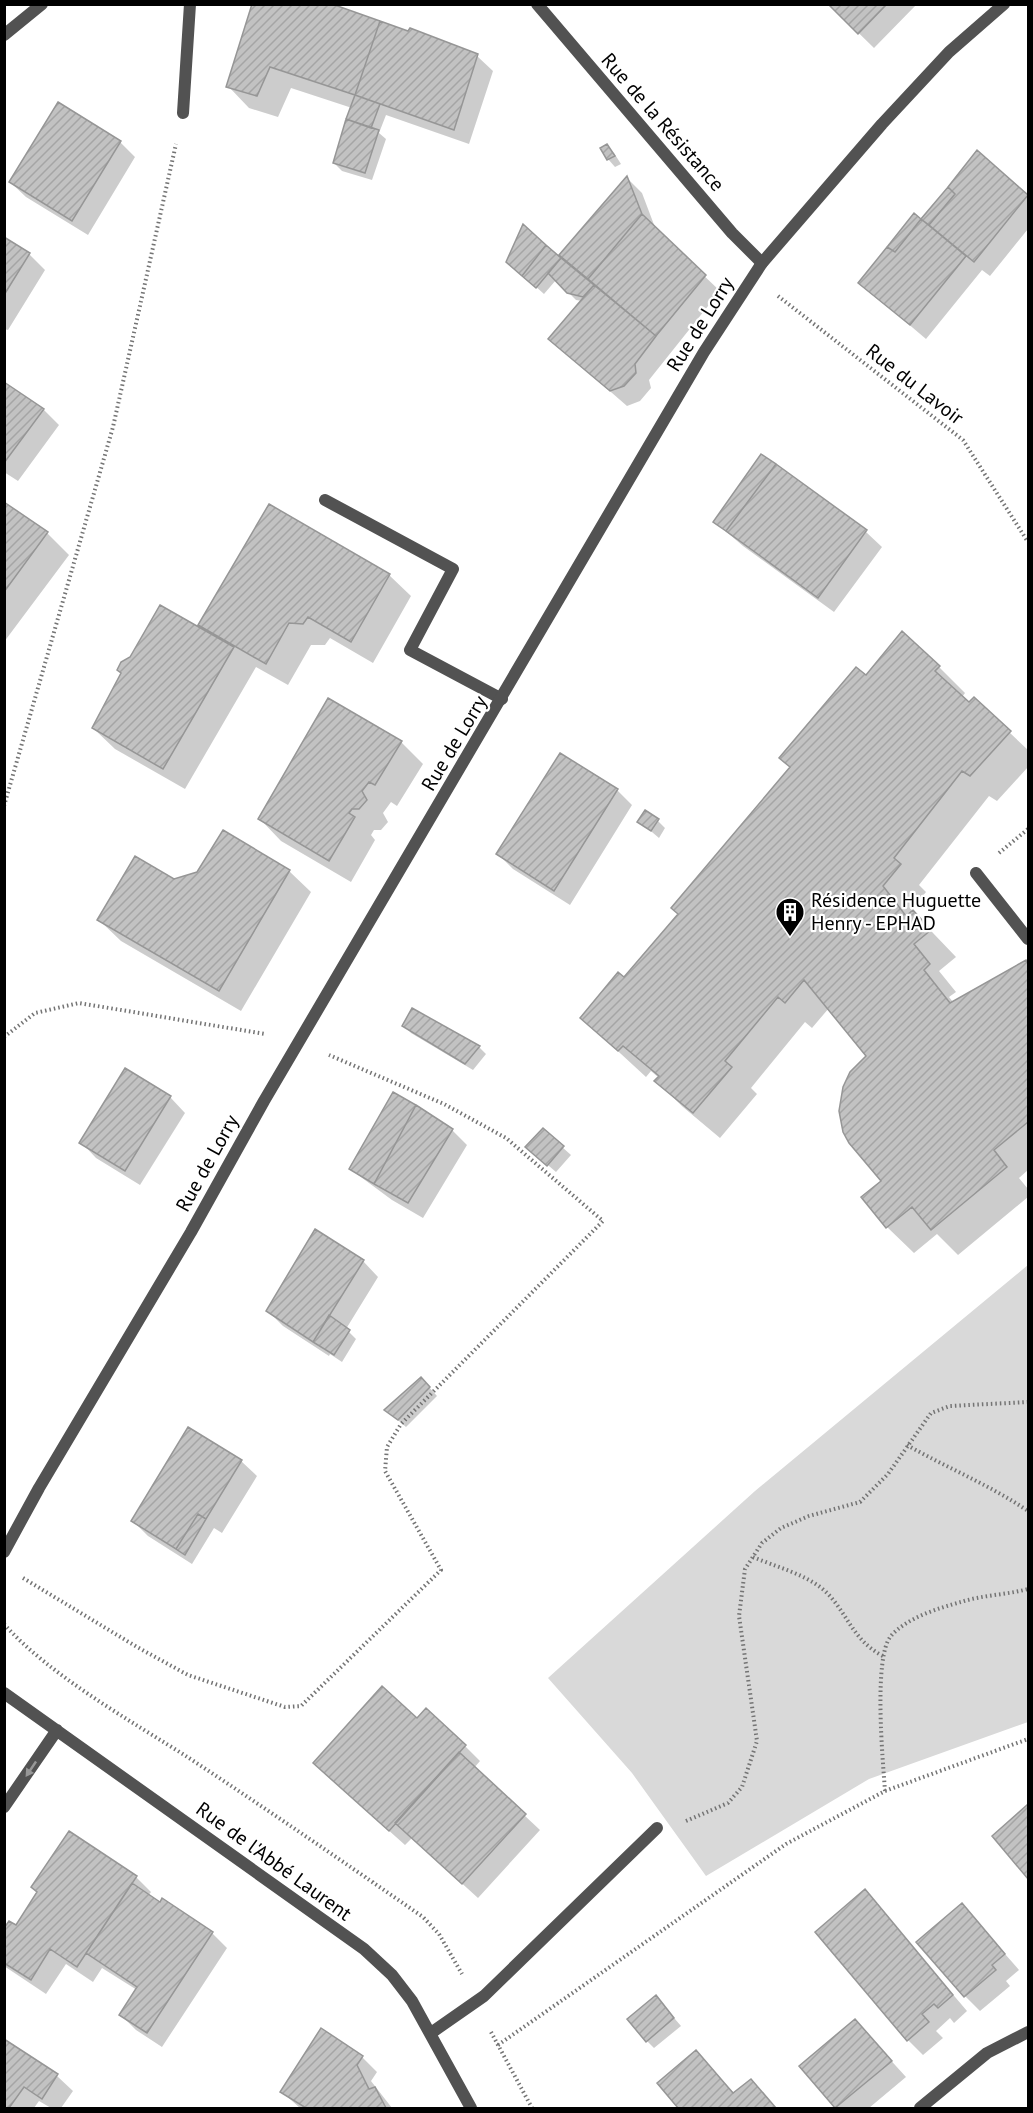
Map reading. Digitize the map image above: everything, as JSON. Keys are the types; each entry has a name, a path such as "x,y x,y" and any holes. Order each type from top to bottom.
{"street":[{"path":"4,35 42,4"},
{"path":"183,113 190,4"},
{"name":"Rue de la Résistance","path":"537,4 732,233 762,263"},
{"name":"Rue de Lorry","path":"4,1552 299,1042 704,352 762,263 882,124 950,52 1004,4"},
{"path":"325,500 453,569 410,650 502,699"},
{"path":"976,873 1029,939"},
{"name":"Rue de l'Abbé Laurent","path":"4,1693 364,1949 392,1975 431,2033 471,2109"},
{"path":"4,1807 57,1730"},
{"path":"431,2033 484,1996 657,1828"},
{"path":"920,2109 987,2053 1029,2032"}],"path":[{"path":"4,806 113,427 183,113"},
{"name":"Rue du Lavoir","path":"752,278 786,301 963,440 1029,542"},
{"path":"4,1037 35,1013 79,1004 299,1042 444,1104 506,1138 603,1221 401,1424 387,1447 385,1472 441,1570 301,1706 285,1707 188,1675 15,1573"},
{"path":"657,1828 693,1819 728,1803 742,1787 757,1741 739,1616 741,1586 745,1569 762,1543 781,1528 809,1516 860,1502 888,1474 931,1413 950,1406 1029,1402"},
{"path":"907,1444 946,1467 990,1486 1029,1511"},
{"path":"753,1557 806,1579 825,1591 867,1648 883,1656"},
{"path":"885,1791 880,1730 883,1656 889,1637 917,1619 962,1601 1029,1589"},
{"path":"4,1624 18,1640 95,1697 269,1811 423,1917 440,1934 532,2109"},
{"path":"498,2045 786,1844 885,1791 1029,1739"}],"shaded area":[{"path":"1028,1265 1028,1722 869,1779 706,1876 632,1773 548,1678 755,1491"}],"building":[{"path":"252,4 332,4 380,21 355,95 270,67 257,96 226,87"},
{"path":"828,4 887,4 858,34"},
{"path":"380,21 408,31 410,28 478,54 454,130 355,95"},
{"path":"355,95 380,104 371,128 346,119"},
{"path":"58,102 121,141 72,221 9,182"},
{"path":"346,119 379,130 365,173 333,163"},
{"path":"607,144 615,156 607,160 600,148"},
{"path":"977,150 1028,195 974,262 929,225 955,194 948,187"},
{"path":"627,176 642,214 588,279 559,255"},
{"path":"948,187 955,194 929,225 921,219"},
{"path":"914,213 921,219 895,252 887,247"},
{"path":"642,214 706,275 656,336 588,279"},
{"path":"921,219 966,256 910,325 858,283 887,247 895,252"},
{"path":"523,224 546,245 522,276 506,262"},
{"path":"4,237 30,253 4,295"},
{"path":"546,245 561,258 536,288 522,276"},
{"path":"561,258 594,285 583,297 567,293 548,273"},
{"path":"594,285 656,336 635,364 636,373 624,386 610,391 548,339"},
{"path":"4,382 44,409 4,463"},
{"path":"761,454 776,464 726,531 713,522"},
{"path":"776,464 867,530 818,598 726,531"},
{"path":"4,502 48,532 4,592"},
{"path":"269,504 390,574 351,642 308,617 303,624 289,623 266,664 198,625"},
{"path":"160,605 234,647 163,769 92,728 121,673 117,670 121,662 130,657"},
{"name":"Résidence Huguette Henry - EPHAD","path":"902,631 940,666 935,671 969,702 974,697 1011,731 970,776 962,771 894,858 901,864 883,886 906,916 913,910 931,930 914,944 930,964 924,970 950,1003 1026,960 1028,964 1028,1122 994,1150 1007,1167 931,1230 912,1207 886,1228 861,1197 881,1181 849,1143 843,1132 839,1111 843,1087 850,1072 866,1056 804,980 785,1003 778,997 725,1061 732,1067 693,1113 654,1081 659,1076 623,1046 618,1051 580,1018 618,972 624,977 678,914 671,908 790,767 779,758 856,667 866,675"},
{"path":"328,698 402,741 375,785 369,782 362,791 367,800 359,809 352,809 349,813 355,817 329,861 258,819"},
{"path":"560,753 618,789 554,891 496,854"},
{"path":"645,810 659,819 651,831 637,822"},
{"path":"223,830 290,870 219,991 97,920 135,856 174,879 197,872"},
{"path":"412,1008 480,1046 465,1064 402,1026"},
{"path":"125,1068 171,1096 125,1171 79,1143"},
{"path":"393,1092 416,1105 374,1184 349,1169"},
{"path":"416,1105 453,1129 408,1203 374,1184"},
{"path":"543,1128 564,1146 547,1166 525,1147"},
{"path":"315,1229 364,1260 313,1342 266,1311"},
{"path":"329,1315 350,1330 334,1355 313,1342"},
{"path":"421,1377 430,1387 398,1420 384,1410"},
{"path":"188,1427 242,1460 206,1519 198,1514 176,1549 131,1521"},
{"path":"198,1514 206,1519 185,1555 176,1549"},
{"path":"382,1686 417,1718 426,1708 466,1745 389,1831 313,1763"},
{"path":"459,1752 526,1814 462,1884 395,1823"},
{"path":"1027,1805 1028,1807 1028,1879 992,1836"},
{"path":"69,1831 137,1876 77,1967 50,1949 31,1980 4,1963 4,1928 9,1921 16,1925 37,1892 31,1887"},
{"path":"132,1883 160,1902 162,1898 213,1932 147,2033 119,2015 137,1987 86,1953"},
{"path":"865,1889 953,1995 938,2008 934,2004 922,2014 929,2022 907,2041 815,1932"},
{"path":"962,1903 1005,1954 992,1965 996,1970 964,1997 916,1942"},
{"path":"656,1995 674,2018 646,2042 627,2019"},
{"path":"855,2019 892,2061 835,2108 799,2066"},
{"path":"321,2028 363,2056 357,2065 369,2089 375,2087 386,2108 306,2108 280,2092"},
{"path":"4,2039 58,2074 42,2099 24,2087 9,2108 4,2108"},
{"path":"696,2050 733,2093 751,2079 776,2108 678,2108 657,2083"}],"place":[{"name":"Résidence Huguette Henry - EPHAD","path":"790,938"}]}
